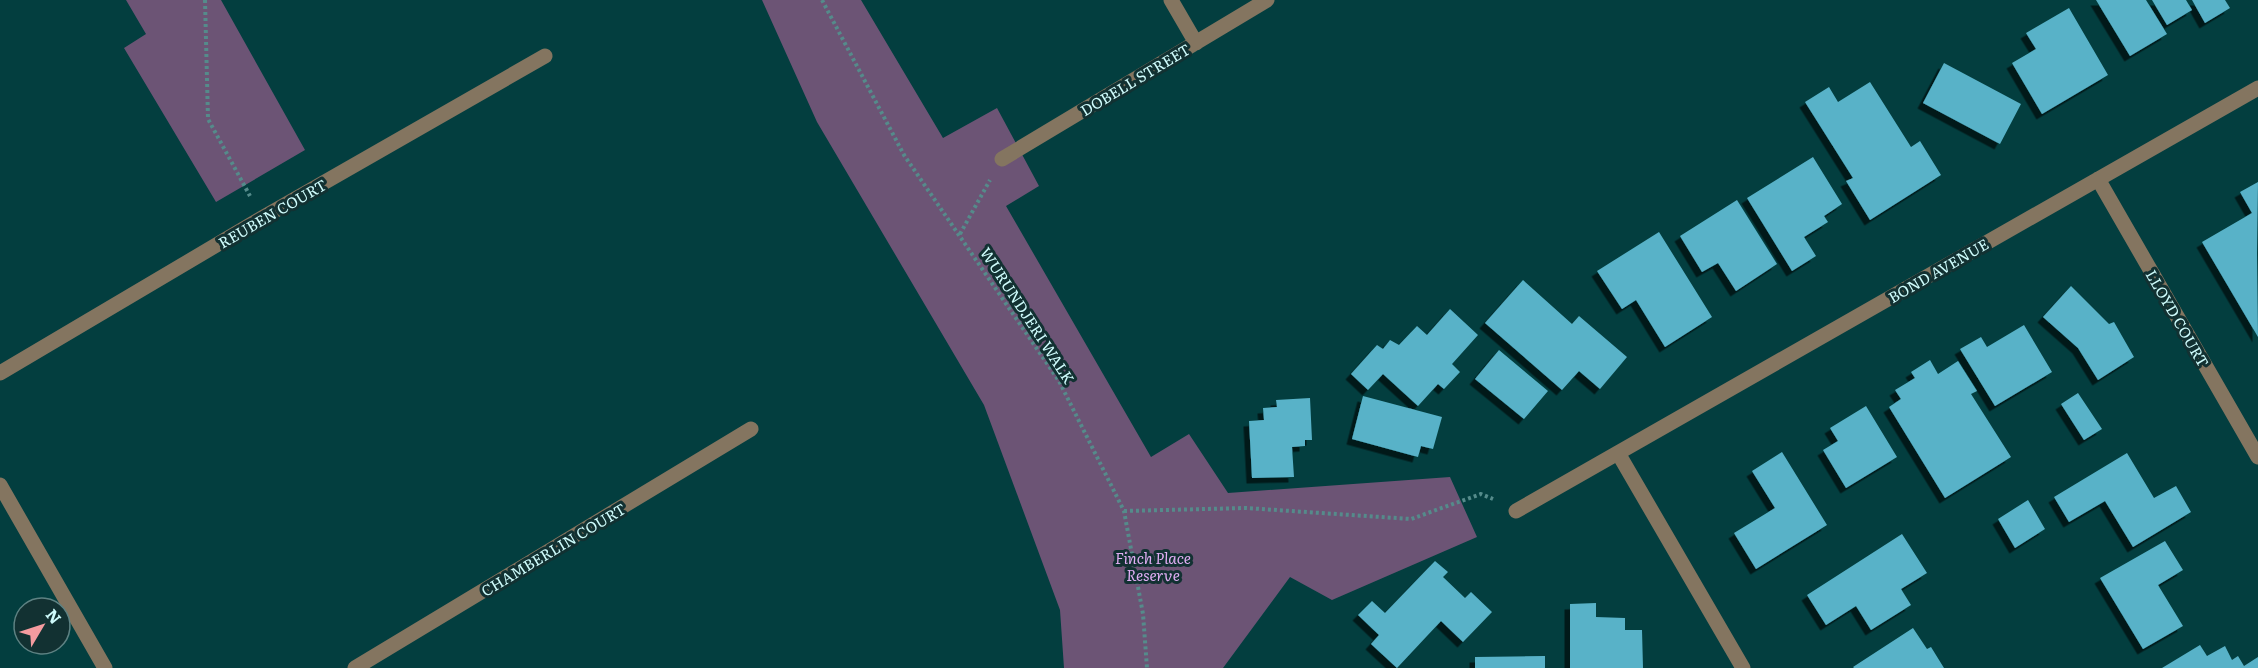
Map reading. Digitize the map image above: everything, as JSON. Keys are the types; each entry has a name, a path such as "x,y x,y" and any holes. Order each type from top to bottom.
{"street":[{"path":"1171,0 1196,43"},
{"name":"DOBELL STREET","path":"1002,159 1267,0"},
{"name":"REUBEN COURT","path":"0,373 262,218 545,56"},
{"name":"BOND AVENUE","path":"1516,511 2258,88"},
{"name":"LLOYD COURT","path":"2098,179 2258,457"},
{"name":"CHAMBERLIN COURT","path":"355,668 751,429"},
{"path":"1618,453 1743,668"},
{"path":"0,485 105,668"}],"path":[{"path":"205,0 208,119 262,218"},
{"name":"WURUNDJERI WALK","path":"822,0 904,154 1059,381 1124,511 1143,614 1147,668"},
{"path":"960,234 1002,159"},
{"path":"1124,511 1246,508 1411,519 1481,494 1516,511"}],"green space":[{"path":"126,0 221,0 305,150 216,202 124,48 146,34"},
{"name":"Finch Place Reserve","path":"762,0 861,0 943,138 997,108 1039,186 1006,206 1151,457 1189,434 1228,493 1450,477 1477,537 1332,600 1290,577 1223,668 1064,668 1060,610 984,405 817,122"}],"building":[{"path":"2096,0 2146,0 2167,34 2130,56"},
{"path":"2152,0 2186,0 2192,10 2167,25"},
{"path":"2192,0 2225,0 2230,8 2205,23"},
{"path":"2069,8 2108,75 2042,114 2012,63 2036,49 2026,33"},
{"path":"1944,63 2021,104 2000,144 1923,103"},
{"path":"1870,82 1911,147 1920,141 1941,175 1870,220 1846,181 1853,178 1805,102 1829,87 1838,102"},
{"path":"1813,157 1842,204 1824,216 1828,222 1804,237 1816,256 1792,271 1747,198"},
{"path":"2258,182 2258,337 2202,242 2252,213 2240,192"},
{"path":"1737,200 1777,264 1736,291 1718,263 1702,272 1680,236"},
{"path":"1659,232 1712,317 1665,347 1636,300 1622,309 1597,271"},
{"path":"1523,280 1572,324 1579,316 1627,357 1600,389 1579,371 1562,390 1485,323"},
{"path":"2071,286 2109,324 2114,322 2134,357 2098,380 2078,348 2043,317"},
{"path":"1450,309 1478,335 1452,364 1460,372 1444,389 1438,384 1418,406 1383,374 1368,390 1351,374 1377,345 1383,349 1390,340 1399,345 1417,326 1427,335"},
{"path":"2024,325 2052,372 1995,406 1960,349 1981,337 1987,347"},
{"path":"1499,350 1548,391 1524,419 1475,379"},
{"path":"1930,360 1938,374 1958,361 1977,391 1971,394 2011,457 1945,498 1889,407 1901,399 1895,390 1915,378 1911,372"},
{"path":"2078,393 2102,429 2084,440 2061,404"},
{"path":"1363,396 1442,417 1433,449 1421,446 1418,457 1352,439"},
{"path":"1310,398 1312,440 1305,440 1305,446 1292,447 1294,477 1252,478 1249,421 1264,420 1263,408 1277,407 1276,400"},
{"path":"1866,406 1897,457 1846,488 1823,450 1838,441 1830,428"},
{"path":"1782,452 1827,525 1756,569 1734,533 1775,508 1752,471"},
{"path":"2127,453 2154,498 2176,486 2191,512 2133,547 2105,501 2069,522 2054,497"},
{"path":"2028,500 2045,529 2015,548 1998,519"},
{"path":"1902,534 1927,573 1901,589 1911,605 1871,630 1856,606 1826,625 1807,595"},
{"path":"2165,541 2183,570 2158,585 2183,626 2143,649 2100,578"},
{"path":"1435,561 1448,572 1443,577 1465,598 1471,592 1492,612 1463,642 1441,621 1397,668 1371,644 1379,635 1358,615 1372,601 1385,613"},
{"path":"1596,603 1596,617 1625,618 1625,630 1642,630 1643,668 1570,668 1570,604"},
{"path":"1913,628 1927,649 1931,647 1944,668 1853,667"},
{"path":"2200,645 2207,656 2225,646 2232,660 2238,656 2244,666 2258,657 2258,668 2162,668"},
{"path":"1545,656 1545,668 1475,668 1475,657"}]}
